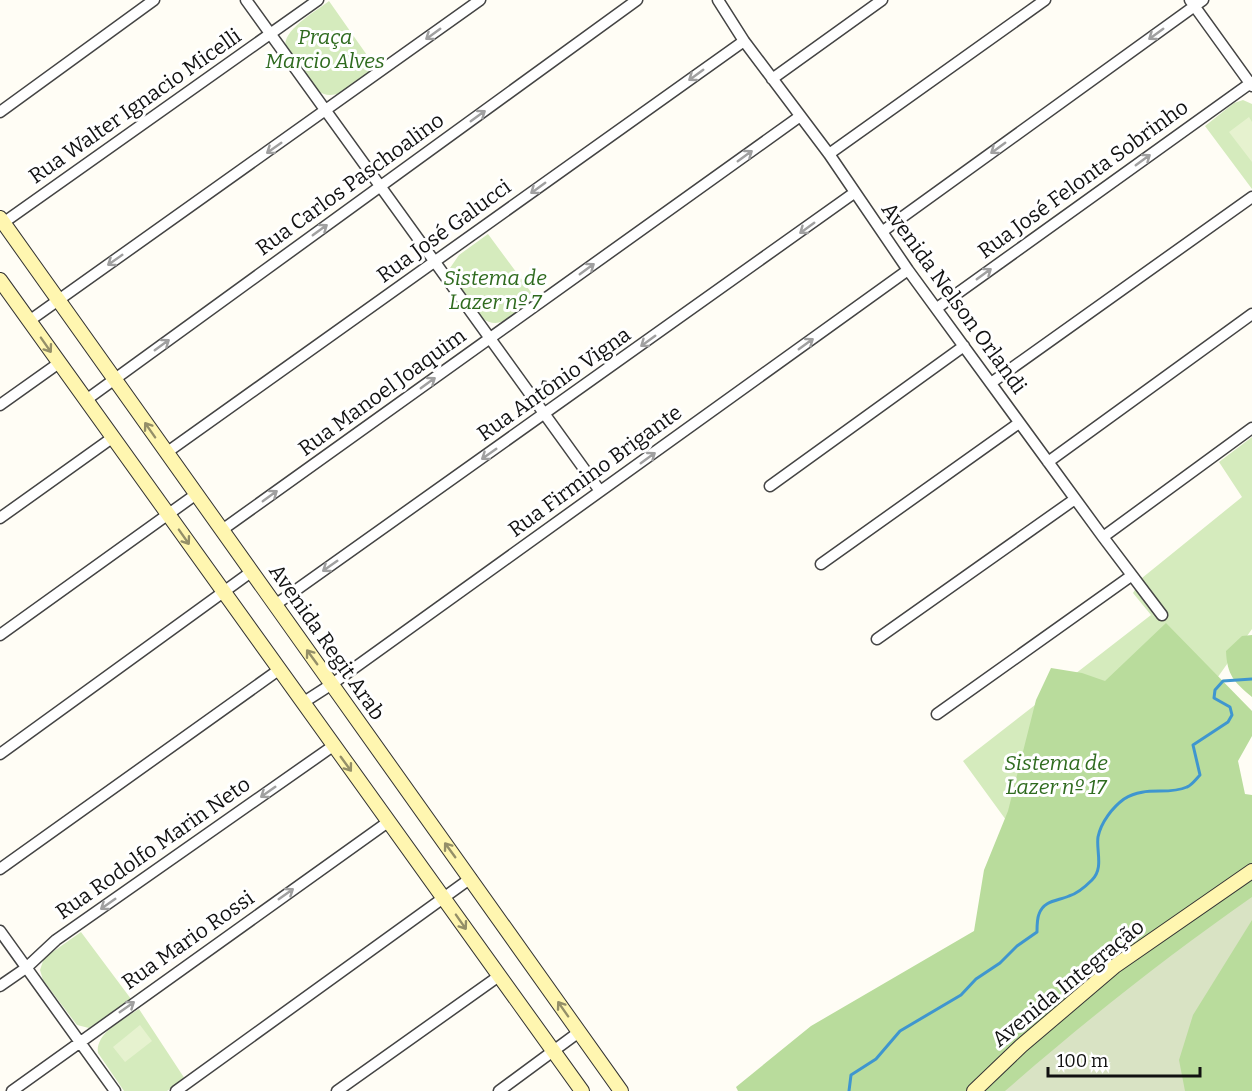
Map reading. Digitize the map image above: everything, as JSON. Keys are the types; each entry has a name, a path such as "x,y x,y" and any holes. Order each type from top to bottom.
{"main road":[{"name":"Avenida Regit Arab","path":"2,220 195,495 471,878 621,1091"},
{"path":"2,285 582,1091"},
{"name":"Avenida Integração","path":"974,1091 1021,1046 1115,966 1252,872"}],"street":[{"path":"0,112 154,0"},
{"path":"246,0 600,491"},
{"name":"Rua Walter Ignacio Micelli","path":"2,220 318,0"},
{"path":"29,321 480,0"},
{"name":"Rua Carlos Paschoalino","path":"86,400 637,0"},
{"name":"Avenida Nelson Orlandi","path":"718,0 744,41 829,154 854,194 883,231 908,270 1102,537 1162,615"},
{"path":"772,79 882,0"},
{"path":"829,154 1045,0"},
{"path":"883,231 1196,2 1251,84"},
{"name":"Rua José Galucci","path":"166,453 744,41"},
{"name":"Rua José Felonta Sobrinho","path":"937,308 1251,84"},
{"name":"Rua Manoel Joaquim","path":"222,530 799,117"},
{"name":"Rua Antônio Vigna","path":"275,605 854,194"},
{"path":"991,383 1252,197"},
{"name":"Rua Firmino Brigante","path":"304,702 908,270"},
{"path":"1048,462 1252,314"},
{"path":"770,486 964,346"},
{"path":"0,405 59,363"},
{"path":"821,564 1019,423"},
{"path":"1102,537 1252,428"},
{"path":"0,518 112,438"},
{"path":"0,635 195,495"},
{"path":"877,639 1075,499"},
{"path":"0,754 251,572"},
{"path":"937,714 1131,576"},
{"path":"0,869 280,669"},
{"name":"Rua Rodolfo Marin Neto","path":"0,986 26,968 56,940 333,746"},
{"name":"Rua Mario Rossi","path":"12,1091 388,822"},
{"path":"176,1091 471,878"},
{"path":"0,931 115,1091"},
{"path":"337,1091 499,976"},
{"path":"499,1091 579,1032"}],"green space":[{"name":"Praça Marcio Alves","path":"329,1 376,68 347,89 332,95 317,90 286,48 286,41 294,28"},
{"path":"1243,100 1252,104 1252,189 1205,126 1234,103"},
{"path":"1249,117 1252,122 1252,162 1229,132"},
{"name":"Sistema de Lazer nº 7","path":"488,234 536,299 517,314 496,323 482,318 451,275 450,268 459,255"},
{"name":"Sistema de Lazer nº 17","path":"1252,437 1252,629 1146,778 1054,886 963,761 1151,615 1133,593 1142,578 1242,497 1219,462"},
{"path":"1166,623 1252,711 1252,736 1238,761 1245,794 1252,795 1252,1091 738,1091 736,1087 811,1026 974,931 984,870 1008,811 1036,700 1051,668 1082,673 1105,681"},
{"path":"1252,635 1252,697 1240,687 1230,672 1226,651 1242,636"},
{"path":"1252,897 1252,920 1193,1015 1179,1060 1185,1091 1005,1091 1126,991"},
{"path":"81,932 131,999 89,1028 77,1025 43,980 40,970 44,958"},
{"path":"139,1009 185,1079 167,1091 124,1091 98,1053 98,1046 106,1033"},
{"path":"140,1025 152,1041 125,1062 113,1047"}],"waterway":[{"path":"849,1091 851,1075 876,1059 900,1031 961,995 976,979 1000,963 1017,946 1037,932 1038,916 1044,906 1075,894 1092,880 1099,865 1098,837 1100,831 1108,815 1120,802 1140,792 1179,790 1194,782 1200,775 1193,745 1228,722 1232,715 1230,707 1214,698 1215,690 1223,681 1252,679"}]}
